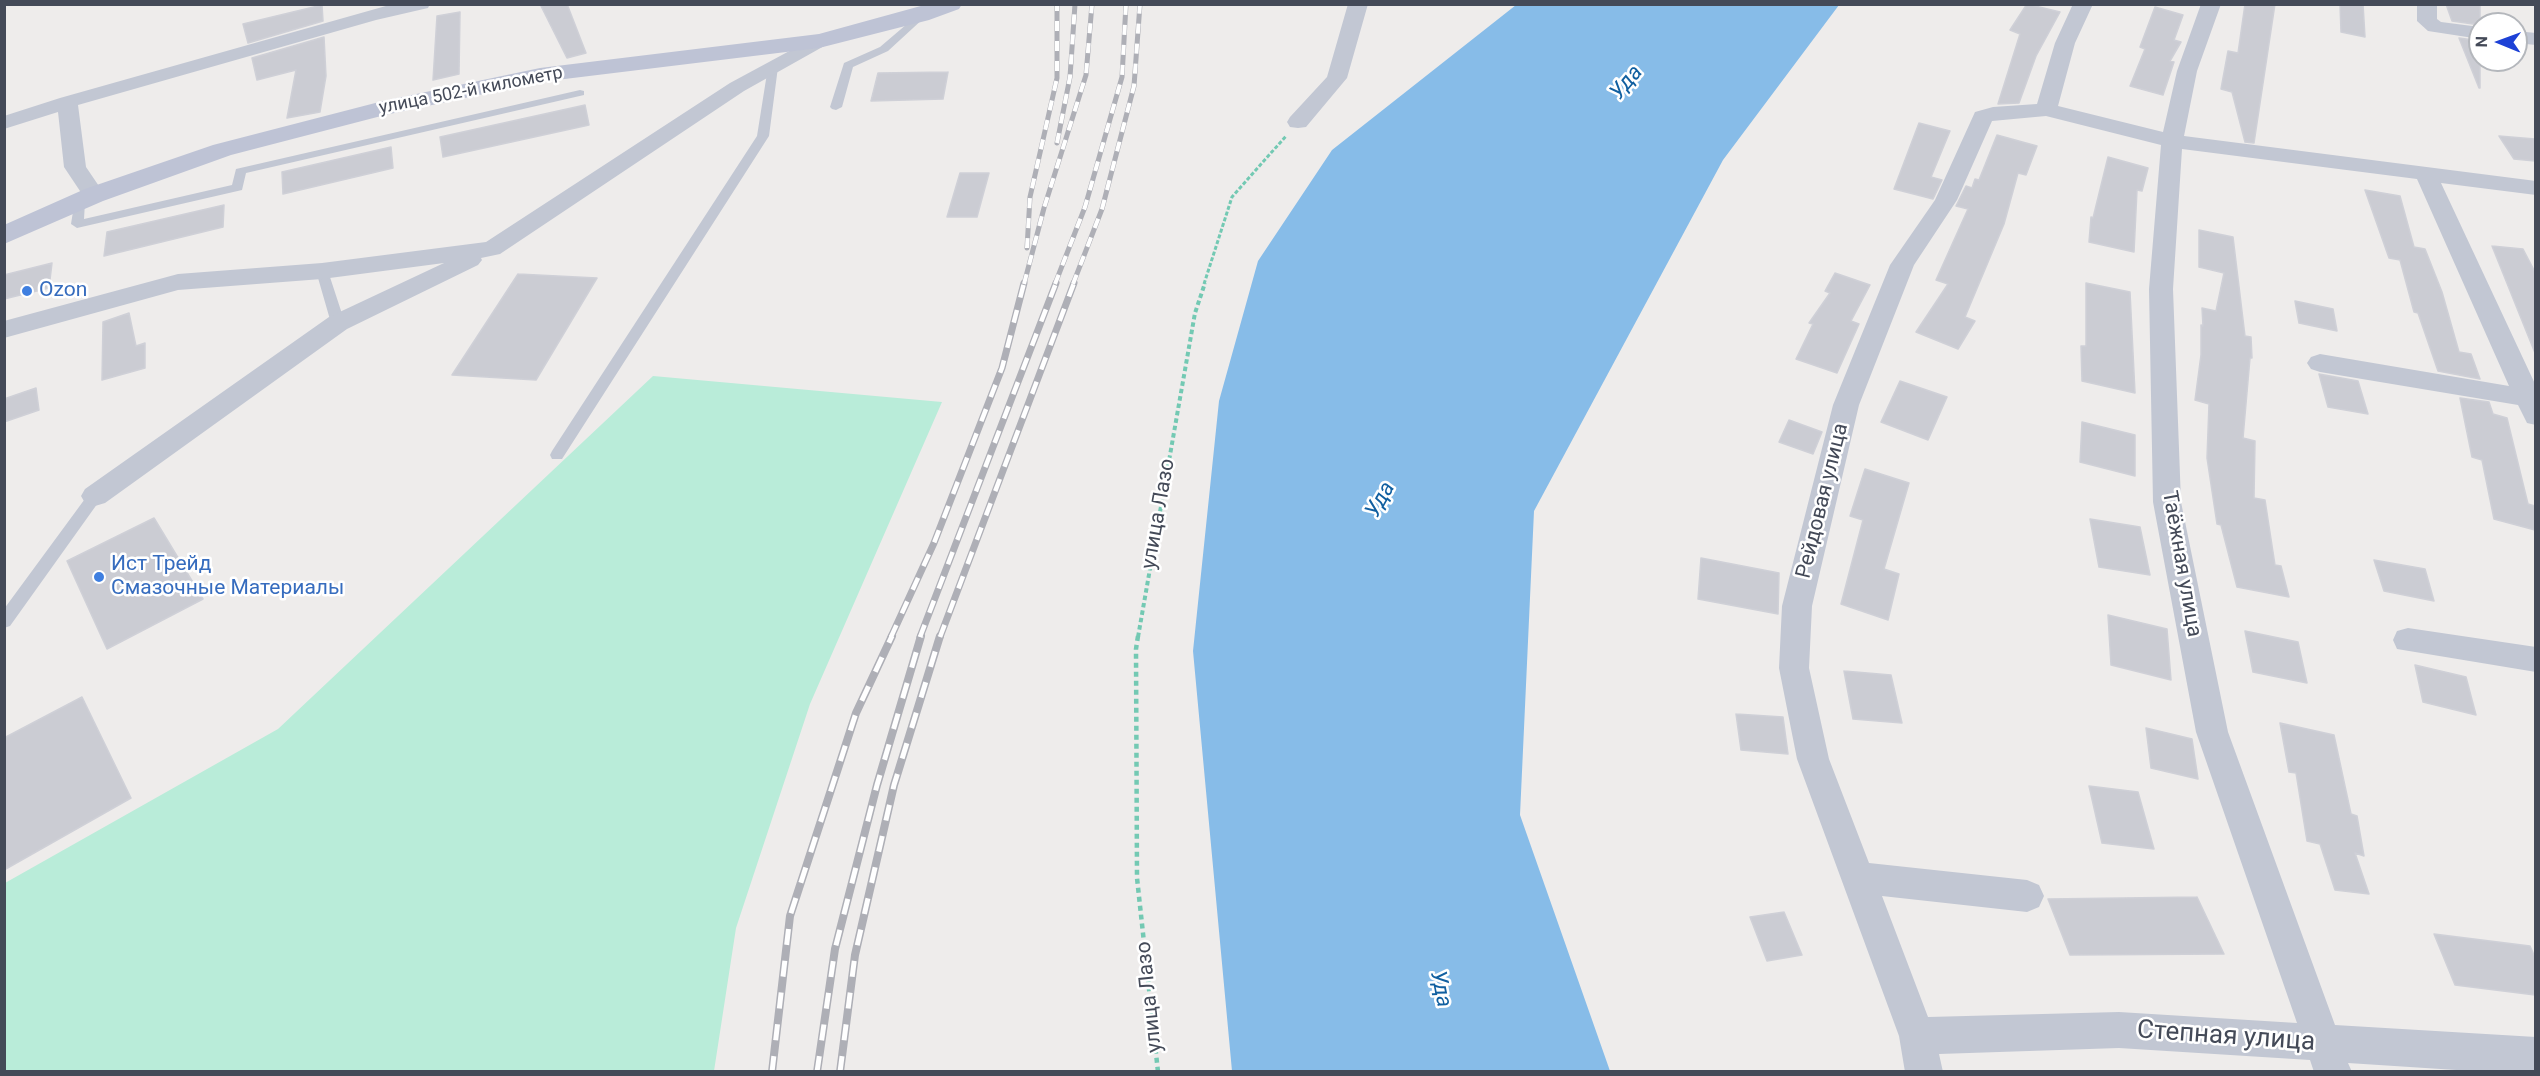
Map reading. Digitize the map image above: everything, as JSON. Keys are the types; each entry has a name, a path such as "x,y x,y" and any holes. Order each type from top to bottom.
{"street":[{"path":"4,123 67,102 372,15 421,4"},
{"name":"улица 502-й километр","path":"4,236 86,198 222,150 394,105 540,75 819,41 921,15 951,4"},
{"path":"1298,122 1337,78 1358,4"},
{"path":"2083,4 2065,43 2046,110 2172,141 2535,188"},
{"name":"Таёжная улица","path":"2211,4 2187,71 2172,141 2161,289 2167,502 2212,732 2327,1058"},
{"path":"2427,4 2427,21 2435,27 2468,31"},
{"path":"95,496 338,323 492,249 737,87 819,41"},
{"path":"67,102 75,167 86,198"},
{"name":"Рейдовая улица","path":"1924,1071 1917,1036 1813,759 1794,668 1797,606 1846,405 1902,265 1946,200 1983,117 1993,113 2046,110"},
{"path":"2427,174 2530,396"},
{"path":"4,330 178,282 322,271 492,249"},
{"path":"2320,363 2530,396"},
{"path":"2408,640 2535,660"},
{"path":"1858,878 2027,896"},
{"name":"Степная улица","path":"1917,1036 2119,1030 2327,1058 2535,1056"}],"lane":[{"path":"836,107 848,65 884,49 921,15"},
{"path":"557,455 763,136 773,67"},
{"path":"86,198 78,224 238,187 240,171 580,93"},
{"path":"322,271 338,323"},
{"path":"4,622 95,496"}],"path":[{"name":"улица Лазо","path":"1158,1071 1137,878 1136,649 1195,313 1232,197 1298,122"}],"green space":[{"path":"653,376 942,402 810,704 736,928 714,1071 5,1071 5,883 278,729"}],"water":[{"name":"Уда","path":"1516,5 1839,5 1723,160 1534,511 1520,815 1610,1071 1232,1071 1193,651 1219,401 1258,261 1332,150"}],"building":[{"path":"540,4 567,4 586,53 567,58"},
{"path":"2027,4 2060,12 2036,56 2019,103 1998,104 2020,34 2010,30"},
{"path":"2245,4 2275,4 2254,143 2245,142 2232,92 2221,89 2228,51 2238,53"},
{"path":"2340,4 2363,4 2365,37 2341,32"},
{"path":"2446,4 2480,4 2480,12 2468,12 2468,23 2452,21"},
{"path":"322,5 323,21 248,43 243,24"},
{"path":"2155,7 2183,15 2174,40 2181,42 2170,61 2174,62 2163,95 2130,86 2145,49 2140,47"},
{"path":"460,12 459,74 433,80 437,16"},
{"path":"324,37 326,76 320,112 287,118 296,70 257,80 252,58"},
{"path":"2459,38 2468,39 2468,60"},
{"path":"948,72 943,99 871,101 878,73"},
{"path":"2473,72 2480,72 2479,88"},
{"path":"585,105 589,125 443,157 440,137"},
{"path":"1919,123 1950,131 1931,177 1942,180 1933,199 1894,189"},
{"path":"1997,135 2037,146 2026,175 2018,173 2004,224 1965,317 1975,321 1958,349 1916,332 1948,284 1936,280 1968,209 1956,206 1966,186 1972,188 1975,179 1979,180"},
{"path":"2499,136 2535,139 2535,161 2514,159"},
{"path":"391,147 393,168 283,194 282,172"},
{"path":"2108,157 2148,168 2142,191 2137,190 2134,252 2089,242 2091,217 2093,218"},
{"path":"960,173 989,173 977,217 947,217"},
{"path":"2365,190 2400,196 2414,247 2425,249 2442,292 2459,352 2471,354 2480,379 2438,371 2418,313 2414,312 2400,260 2389,258"},
{"path":"224,205 223,227 104,256 107,232"},
{"path":"2199,230 2233,237 2245,336 2251,337 2252,358 2250,358 2243,438 2255,441 2254,498 2265,500 2275,565 2281,566 2289,597 2237,587 2221,525 2217,524 2207,458 2209,404 2195,400 2201,355 2202,308 2216,311 2224,273 2199,267"},
{"path":"2492,246 2523,249 2535,272 2535,353"},
{"path":"52,263 49,288 4,299 4,275"},
{"path":"1835,273 1870,285 1851,321 1859,324 1837,373 1796,359 1813,324 1809,323 1830,293 1825,291"},
{"path":"518,274 597,278 536,380 452,375"},
{"path":"2086,283 2130,292 2135,393 2082,381 2081,346 2086,346"},
{"path":"2295,301 2333,309 2337,331 2299,323"},
{"path":"129,313 136,346 145,343 145,368 102,380 103,322"},
{"path":"2319,374 2358,381 2368,414 2328,407"},
{"path":"1900,381 1947,397 1928,440 1881,422"},
{"path":"36,388 39,410 4,422 4,399"},
{"path":"2460,398 2489,402 2493,414 2507,418 2528,504 2535,506 2535,530 2494,519 2482,460 2472,457"},
{"path":"1789,420 1822,432 1813,454 1779,442"},
{"path":"2082,422 2135,435 2135,476 2080,462"},
{"path":"1865,469 1909,483 1884,569 1899,574 1888,620 1841,604 1863,520 1850,516"},
{"path":"154,518 203,599 107,649 67,561"},
{"path":"2090,519 2140,527 2150,575 2099,567"},
{"path":"1701,558 1779,573 1778,614 1698,599"},
{"path":"2374,560 2425,569 2434,601 2384,591"},
{"path":"2108,615 2167,629 2171,680 2111,665"},
{"path":"2245,631 2298,642 2307,683 2253,672"},
{"path":"2415,665 2466,677 2476,715 2423,702"},
{"path":"1844,671 1891,675 1902,723 1853,719"},
{"path":"82,697 131,798 4,870 4,738"},
{"path":"1736,714 1783,717 1788,754 1741,750"},
{"path":"2280,723 2334,735 2351,814 2357,816 2364,856 2355,853 2369,894 2335,890 2320,844 2307,841 2296,773 2289,772"},
{"path":"2146,728 2192,739 2198,779 2151,768"},
{"path":"2089,786 2138,792 2154,849 2102,843"},
{"path":"2197,897 2224,954 2070,955 2048,899"},
{"path":"1784,912 1802,955 1767,961 1750,917"},
{"path":"2434,934 2530,946 2535,957 2535,995 2455,985"}],"railway":[{"path":"1027,248 1030,197 1057,78 1057,4"},
{"path":"1057,143 1070,77 1075,4"},
{"path":"1024,284 1044,208 1086,75 1092,4"},
{"path":"1055,284 1085,207 1122,77 1126,4"},
{"path":"1073,284 1102,209 1134,86 1140,4"},
{"path":"891,637 934,543 1002,368 1024,283"},
{"path":"920,637 1056,283"},
{"path":"940,637 1074,283"},
{"path":"772,1072 790,916 856,713 892,636"},
{"path":"817,1072 835,949 877,785 921,636"},
{"path":"840,1072 855,955 894,785 940,636"}],"place":[{"name":"Ozon","path":"27,291"},
{"name":"Ист Трейд Смазочные Материалы","path":"99,577"}]}
